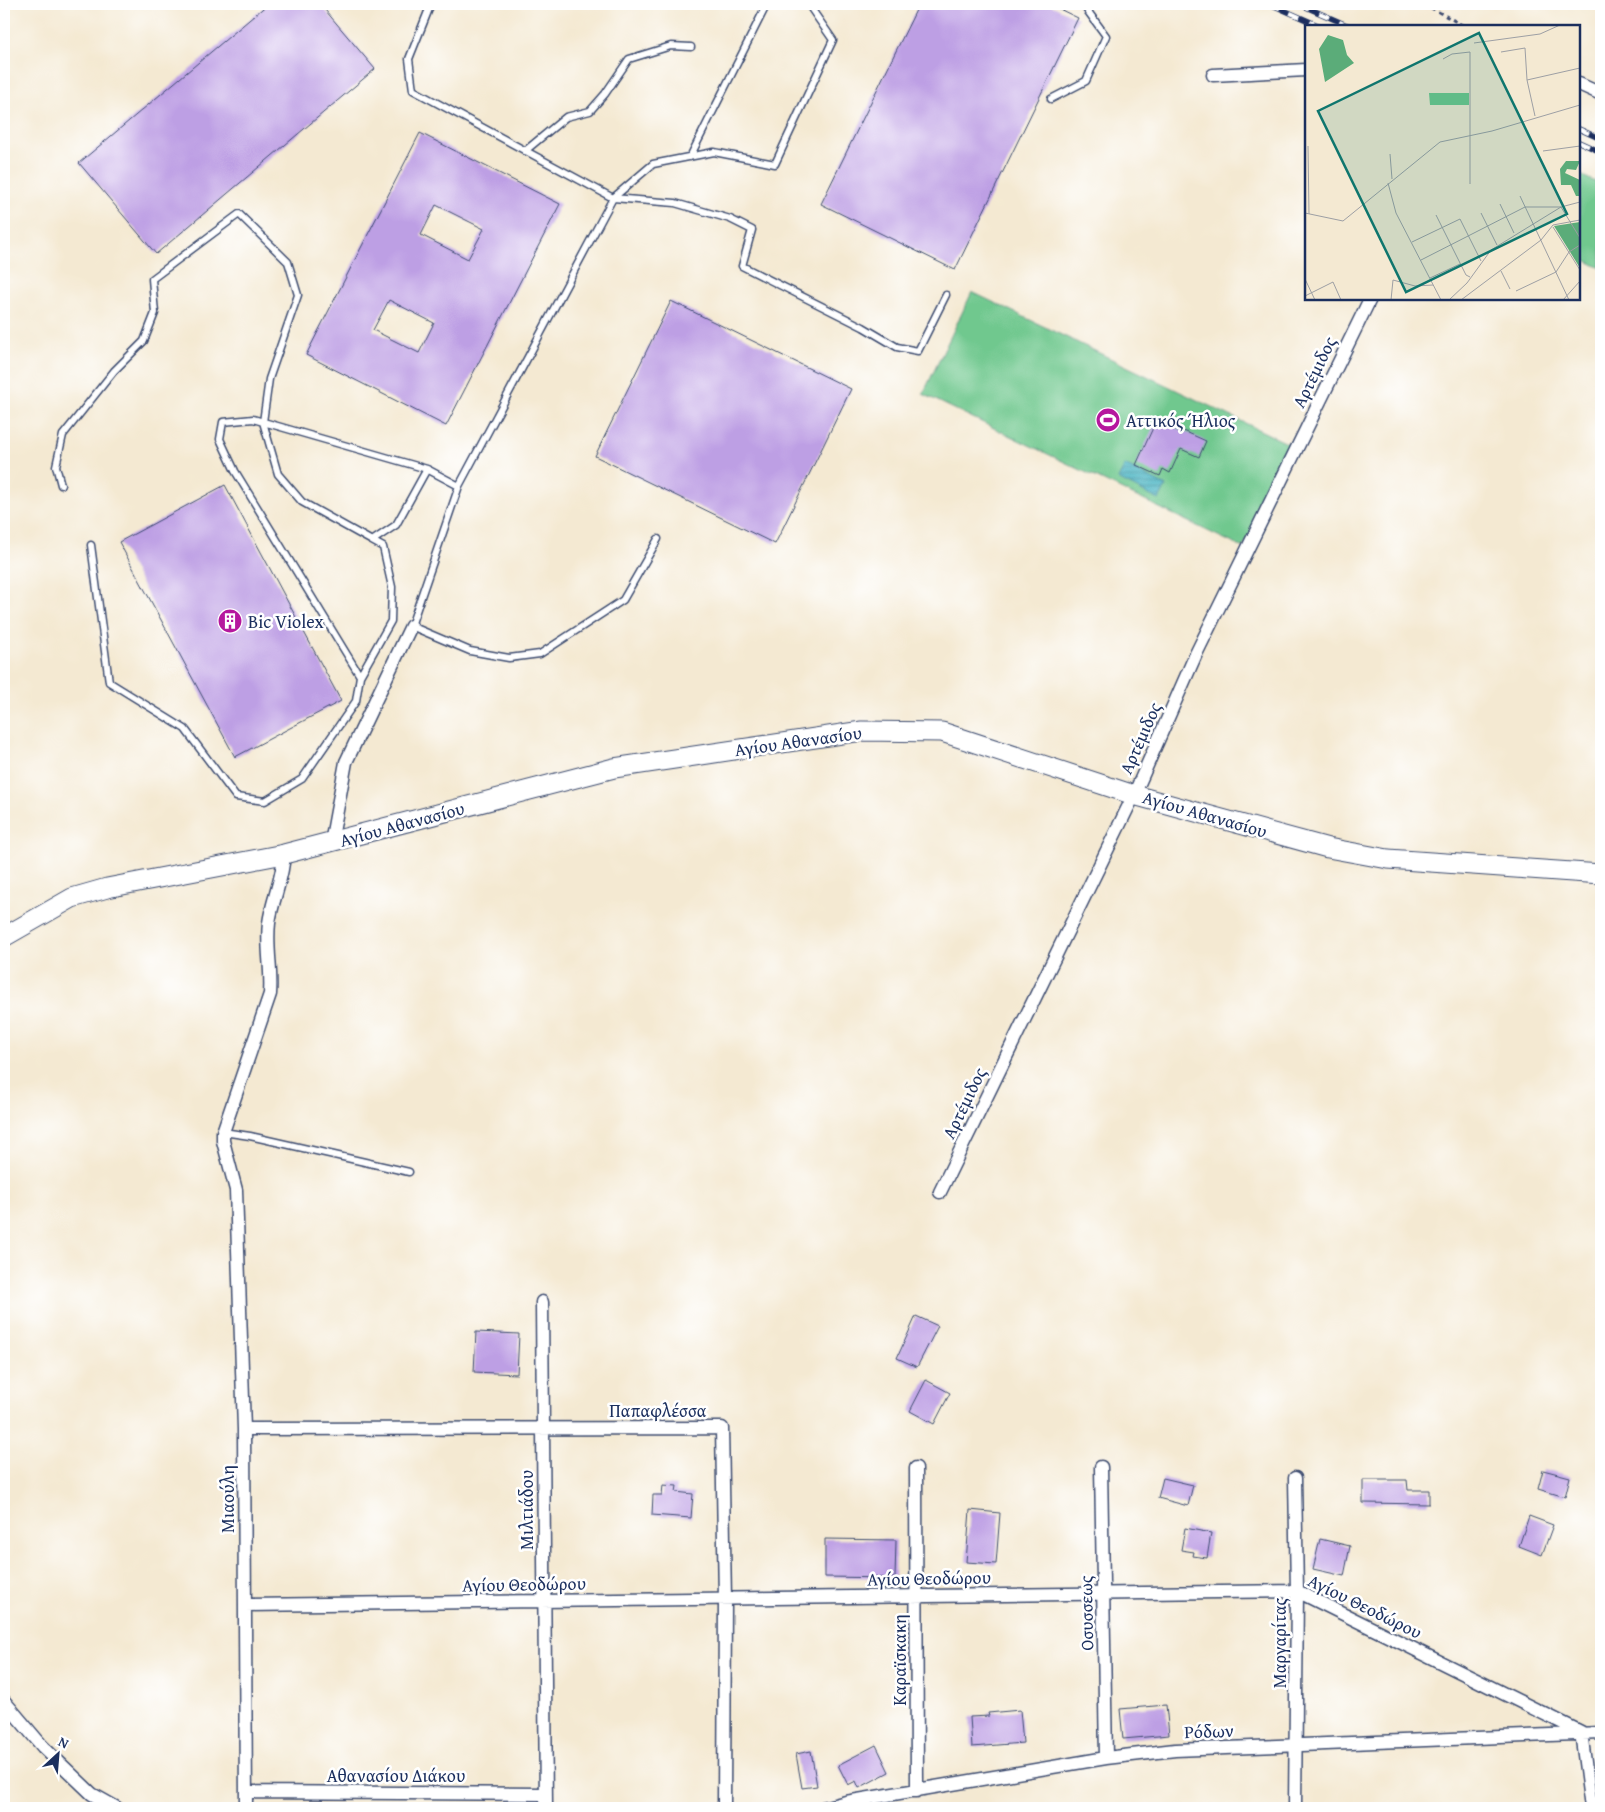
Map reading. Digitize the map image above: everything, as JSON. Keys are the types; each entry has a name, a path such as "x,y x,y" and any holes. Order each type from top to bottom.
{"street":[{"path":"1213,75 1305,70"},
{"path":"1580,84 1601,94"},
{"name":"Αρτέμιδος","path":"940,1192 1134,795 1196,654 1370,300"},
{"path":"331,843 346,762 412,626"},
{"name":"Αγίου Αθανασίου","path":"4,937 72,898 107,888 284,854 331,843 614,768 862,731 942,732 1134,795 1328,848 1388,859 1601,874"},
{"path":"223,1132 270,994 268,936 270,920 284,869 284,854"},
{"name":"Μιαούλη","path":"223,1132 223,1140 236,1190 244,1429 246,1808"},
{"name":"Μιλτιάδου","path":"542,1302 546,1808"},
{"name":"Παπαφλέσσα","path":"244,1429 722,1428 725,1598 724,1808"},
{"name":"Οσυσσεως","path":"1101,1467 1106,1758"},
{"name":"Καραϊσκακη","path":"916,1468 917,1791"},
{"name":"Μαργαρίτας","path":"1294,1478 1296,1591 1295,1808"},
{"name":"Αγίου Θεοδώρου","path":"245,1605 1296,1591 1581,1732"},
{"path":"4,1701 43,1747 92,1794 117,1808"},
{"path":"1581,1732 1591,1808"},
{"name":"Ρόδων","path":"823,1808 846,1802 1106,1758 1175,1750 1581,1732 1601,1733"},
{"name":"Αθανασίου Διάκου","path":"246,1792 546,1794"}],"lane":[{"path":"431,4 409,59 413,90 613,198 675,203 730,219 752,230 742,266 863,326 897,347 918,351 946,295"},
{"path":"690,157 767,4"},
{"path":"658,539 623,600 540,654 509,658 470,651 412,626 459,486 613,198 653,164 714,152 775,164 834,40 808,4"},
{"path":"1051,100 1086,82 1106,36 1084,6 1080,4"},
{"path":"525,151 566,117 590,111 605,94 629,59 672,46 691,47"},
{"path":"61,485 56,466 63,435 114,370 144,341 155,313 152,280 239,214 288,262 298,295 269,379 263,422 278,474 302,502 383,547 392,587 391,620 360,676 356,701 302,779 265,801 236,797 185,729 109,682 91,545"},
{"path":"360,676 235,471 220,439 223,422 253,419 427,470 459,486"},
{"path":"372,541 396,524 427,470"},
{"path":"223,1132 250,1136 409,1172"}],"path":[{"path":"1424,4 1462,25"}],"green space":[{"path":"1580,174 1601,185 1601,268 1580,258"},
{"name":"Αττικός Ήλιος","path":"972,292 1293,446 1243,548 923,394"}],"water":[{"path":"1125,465 1166,486 1159,500 1118,479"}],"building":[{"path":"268,4 320,4 375,69 156,254 79,163"},
{"path":"919,4 1049,4 1078,18 955,270 821,204"},
{"path":"420,133 560,204 446,426 306,355","holes":["436,205 484,229 468,259 421,235","389,300 434,323 419,353 373,330"]},
{"path":"671,301 851,389 775,544 595,456"},
{"path":"1157,419 1206,441 1199,457 1181,449 1170,473 1163,469 1160,476 1136,465"},
{"name":"Bic Violex","path":"225,485 341,701 235,757 119,542"},
{"path":"916,1316 938,1326 917,1367 897,1358"},
{"path":"476,1332 519,1334 517,1374 474,1372"},
{"path":"926,1380 950,1393 934,1424 910,1411"},
{"path":"1543,1470 1570,1477 1565,1497 1538,1489"},
{"path":"1163,1478 1193,1485 1188,1506 1158,1498"},
{"path":"1363,1480 1407,1480 1408,1490 1429,1490 1429,1504 1363,1503"},
{"path":"663,1485 677,1486 676,1492 693,1494 691,1518 652,1515 653,1495 662,1495"},
{"path":"970,1510 1000,1513 996,1564 966,1562"},
{"path":"1529,1516 1553,1525 1542,1555 1519,1546"},
{"path":"1185,1528 1211,1533 1207,1558 1193,1556 1194,1552 1181,1550"},
{"path":"825,1539 896,1540 895,1578 825,1577"},
{"path":"1320,1539 1350,1546 1344,1576 1313,1569"},
{"path":"1166,1705 1169,1735 1123,1739 1120,1709"},
{"path":"1020,1710 1023,1743 972,1747 970,1717 989,1716 988,1713"},
{"path":"876,1745 889,1772 859,1788 856,1781 848,1785 838,1765"},
{"path":"811,1751 817,1786 802,1788 796,1754"}],"railway":[{"path":"1270,4 1318,25"},
{"path":"1299,4 1347,25"},
{"path":"1580,129 1601,139"},
{"path":"1580,142 1601,152"}],"place":[{"name":"Αττικός Ήλιος","path":"1108,420"},
{"name":"Bic Violex","path":"230,621"}]}
